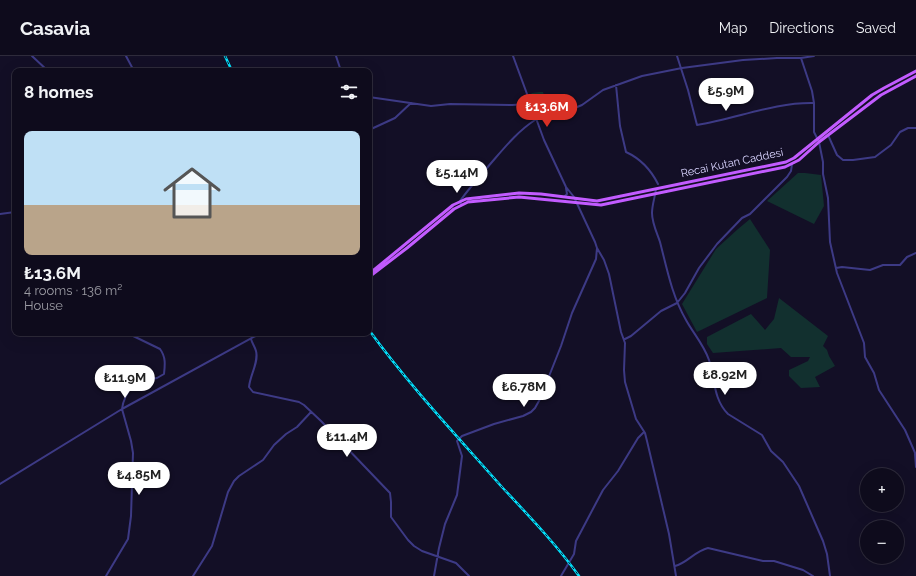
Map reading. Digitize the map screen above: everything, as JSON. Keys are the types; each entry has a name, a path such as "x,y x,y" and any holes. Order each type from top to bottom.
{"main road":[{"name":"Recai Kutan Caddesi","path":"461,203 471,198 519,193 565,196 597,201 658,186 786,162 794,158 872,95 916,71"},
{"name":"Recai Kutan Caddesi","path":"461,203 518,198 601,205 785,168 881,95 916,76"},
{"path":"372,272 416,235 461,203"},
{"path":"372,275 461,203"}],"street":[{"path":"32,56 45,68"},
{"path":"126,56 132,68"},
{"path":"336,56 340,68"},
{"path":"513,56 544,140 566,187 574,197 604,260 609,274 621,332 626,343 624,370 626,382 636,419 644,432 657,479 676,576"},
{"path":"677,56 682,68 697,125 784,105 814,103"},
{"path":"786,56 790,58"},
{"path":"536,116 553,117 582,104 603,90 642,76 682,68 743,60 801,58 814,56"},
{"path":"801,58 812,91 814,103 814,132 816,139 819,142 828,198 830,234 841,286 863,341 865,357 874,373 879,390 905,430 916,454 916,467"},
{"path":"616,85 620,126 626,152 634,156 645,166 654,176 658,186 652,213 668,275 677,303 709,360 714,386 724,411 735,419 759,432 771,451 783,462 799,486 823,541 827,554 830,576"},
{"path":"372,97 431,106 450,104 530,104"},
{"path":"372,129 395,118 411,103"},
{"path":"461,203 474,182 508,144 535,120 536,116"},
{"path":"828,135 837,155 843,160 853,160 875,157 891,145 900,132 908,128 916,128"},
{"path":"624,339 631,336 661,311 677,303 717,244 742,218 750,214 784,181 791,171 792,164"},
{"path":"565,196 567,194 566,187"},
{"path":"0,214 12,212"},
{"path":"434,576 445,524 457,495 462,456 457,441 462,436 494,424 523,416 535,408 561,346 572,313 596,259 597,248"},
{"path":"836,268 842,267 870,270 883,265 900,265 907,257 916,253"},
{"path":"106,576 128,539 131,516 133,452 122,409 127,393 134,383 157,378 164,374 165,368 164,354 160,349 133,336"},
{"path":"0,484 122,409 256,336"},
{"path":"250,339 256,351 257,358 250,378 249,387 253,392 299,402 304,405 321,420 390,493 390,516 408,540 414,546 422,550 456,563 469,576"},
{"path":"193,576 212,546 228,492 234,481 263,460 274,444 297,427 311,412"},
{"path":"561,576 574,554 576,541 603,490 618,471 638,438 644,432"},
{"path":"675,566 680,565 701,550 708,548 763,561 774,561 803,570 813,576"}],"green space":[{"path":"543,92 544,95 538,113 530,95 532,93"},
{"path":"798,173 821,175 824,206 814,224 767,201"},
{"path":"750,219 770,250 767,298 697,332 682,304 716,249"},
{"path":"779,298 828,336 823,346 827,350 835,366 815,377 820,387 801,388 789,376 789,370 808,361 810,357 791,357 781,348 713,353 707,344 707,337 751,314 765,330 774,319"}],"railway":[{"path":"225,56 231,68"},
{"path":"372,334 416,390 551,541 579,576"}]}
